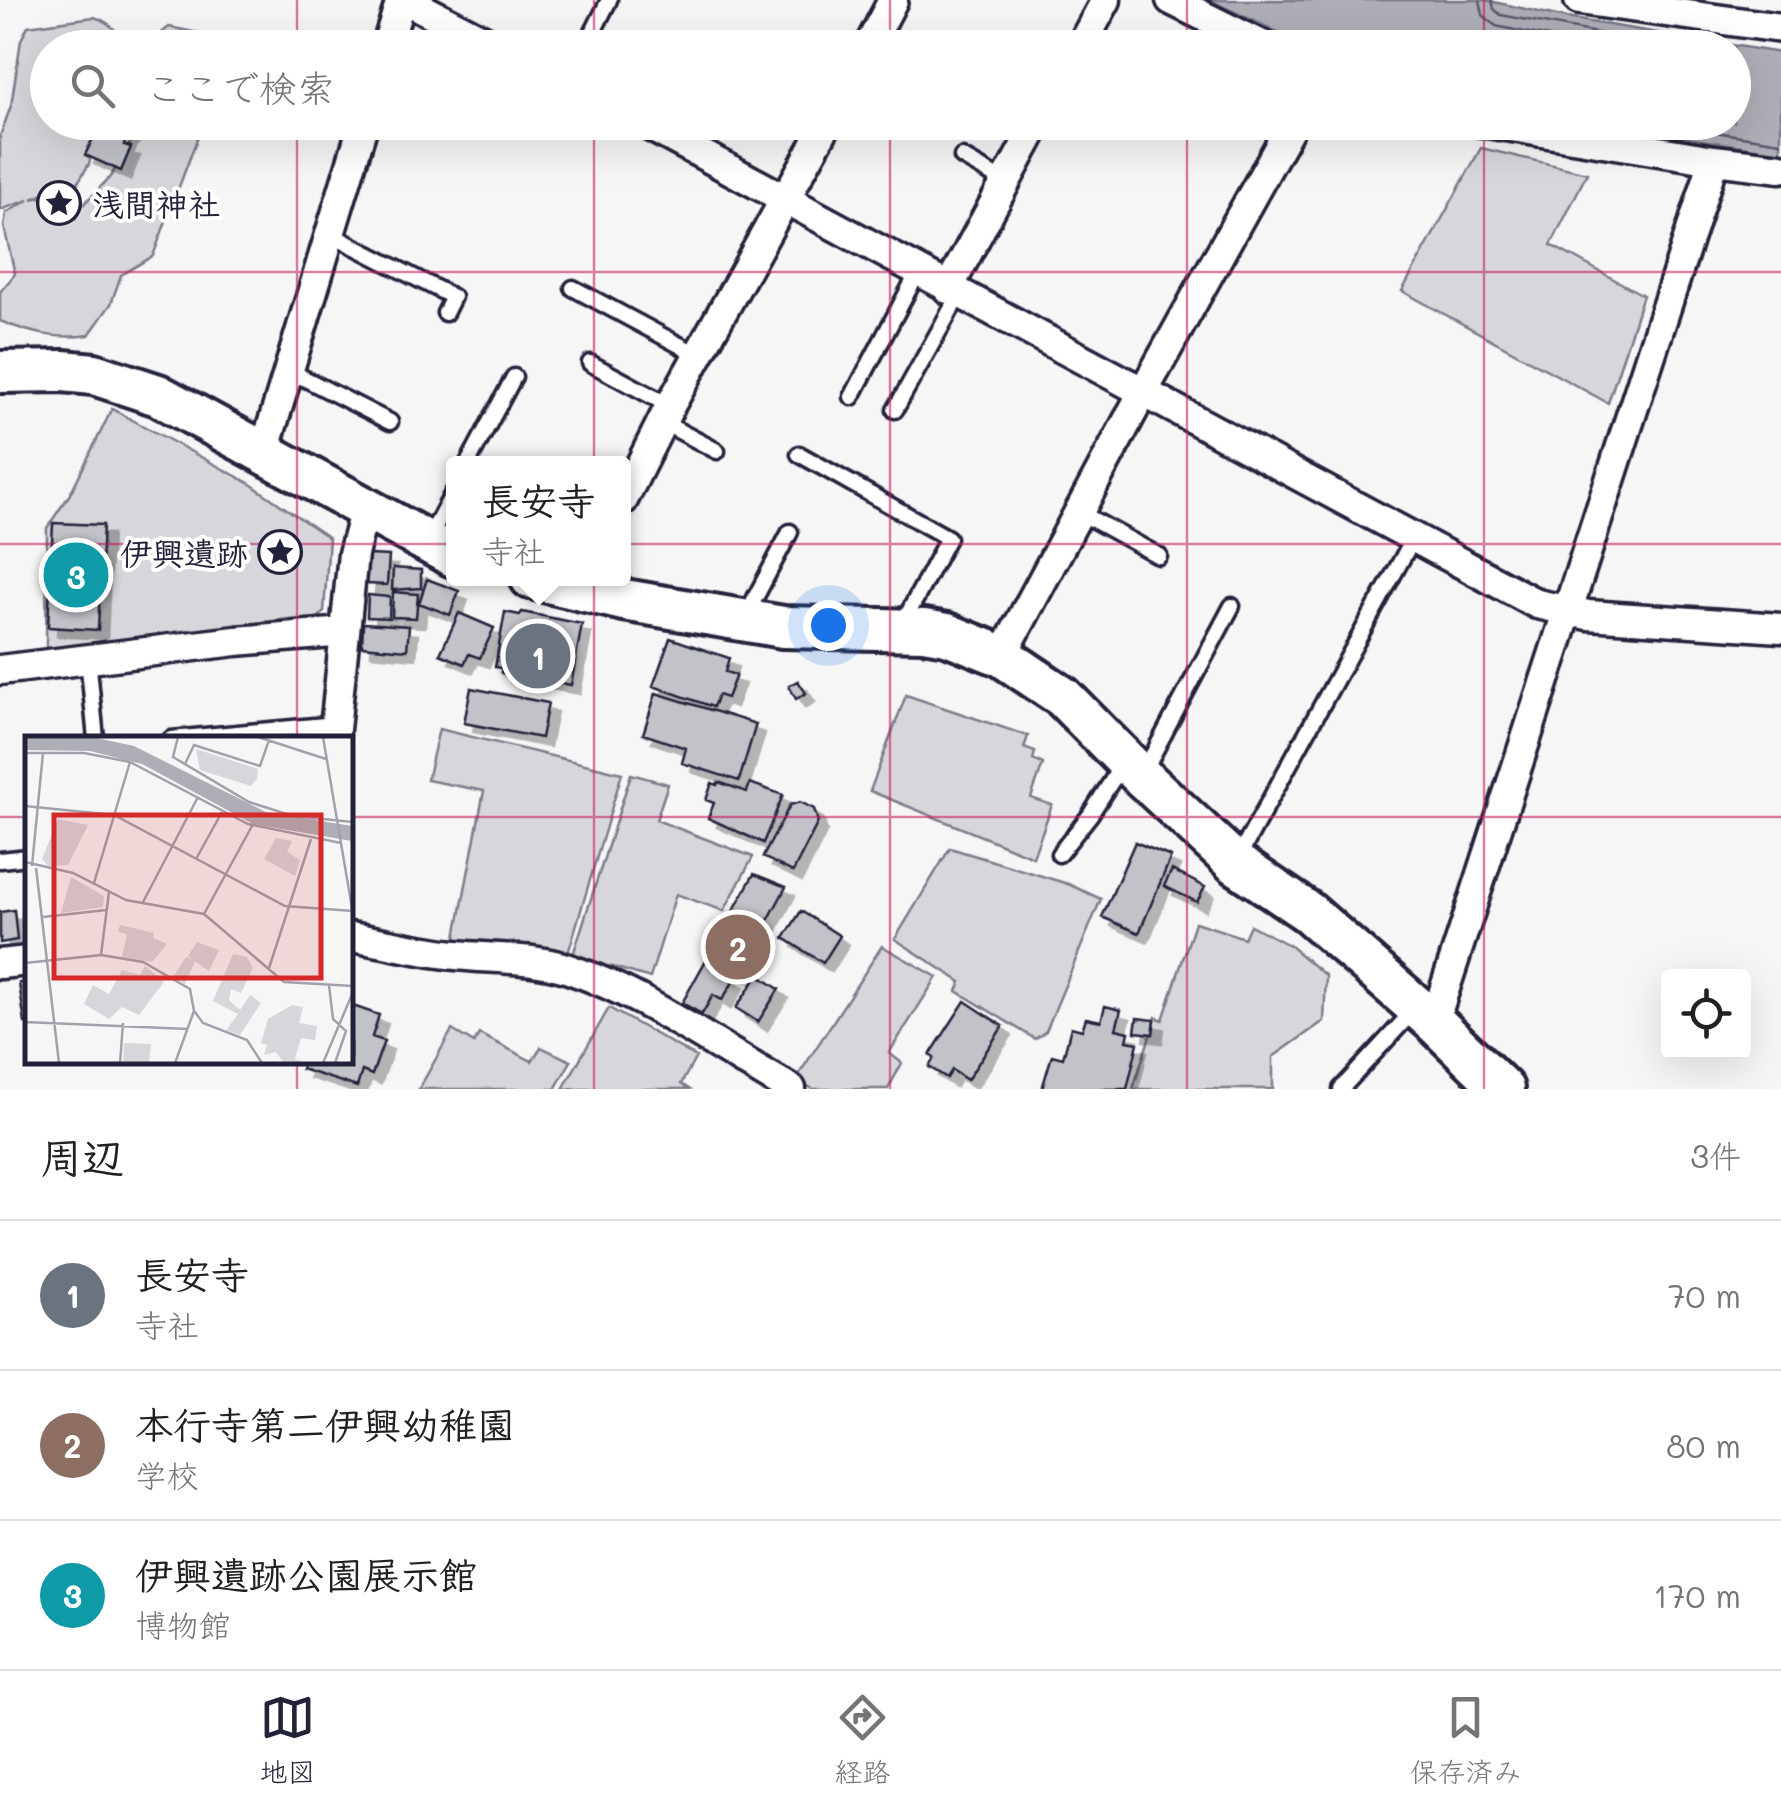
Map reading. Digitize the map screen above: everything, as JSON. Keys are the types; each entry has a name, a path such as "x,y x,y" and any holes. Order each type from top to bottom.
{"street":[{"path":"392,30 403,0 464,30"},
{"path":"877,30 893,0"},
{"path":"1090,30 1106,0"},
{"path":"1171,0 1232,30"},
{"path":"1579,0 1781,28"},
{"path":"264,452 359,140"},
{"path":"675,140 1538,604 1567,612 1781,628"},
{"path":"631,484 818,140"},
{"path":"954,292 1028,140"},
{"path":"1002,656 1283,140"},
{"path":"1591,140 1781,168"},
{"path":"1425,1015 1567,612 1714,160"},
{"path":"0,372 63,371 126,383 264,452 440,550"},
{"path":"335,732 356,533 364,509"},
{"path":"590,586 752,622 947,634 1002,656 1063,697 1235,863 1308,912 1503,1089"},
{"path":"0,670 236,640 345,632"},
{"path":"352,937 455,956 523,958 565,968 664,1013 791,1089"},
{"path":"0,964 25,961"}],"lane":[{"path":"594,30 609,0"},
{"path":"962,157 1005,182"},
{"path":"330,234 453,298 445,313"},
{"path":"852,397 918,272"},
{"path":"573,288 698,355"},
{"path":"895,410 954,292"},
{"path":"590,364 717,451"},
{"path":"288,370 390,422"},
{"path":"472,456 514,376"},
{"path":"800,454 948,538 900,630"},
{"path":"1079,512 1159,556"},
{"path":"440,550 446,524"},
{"path":"752,622 754,600 790,532"},
{"path":"1235,863 1414,537"},
{"path":"1059,854 1133,768 1232,606"},
{"path":"88,658 96,736"},
{"path":"241,736 335,732"},
{"path":"0,860 25,856"},
{"path":"1341,1089 1425,1015"}],"shaded area":[{"path":"94,17 114,30 30,30 30,140 95,140 89,164 74,189 48,192 32,199 56,194 63,197 67,222 76,218 80,208 111,176 132,140 197,140 153,256 121,275 111,304 89,335 55,336 0,321 0,292 15,274 4,227 6,213 29,200 0,210 0,136 11,106 21,40 28,26"},
{"path":"1481,148 1587,173 1551,245 1643,295 1608,403 1402,291"},
{"path":"112,409 249,483 329,538 324,612 315,621 293,623 288,619 46,649 47,528 70,494"},
{"path":"906,695 1028,736 1024,748 1035,752 1033,760 1043,764 1031,798 1052,805 1033,857 870,791"},
{"path":"439,729 622,773 566,960 454,947 484,791 427,780"},
{"path":"631,774 668,784 656,820 753,857 724,911 676,894 650,978 610,966 596,971 571,961"},
{"path":"950,848 1068,884 1101,899 1046,1031 1035,1039 957,991 961,982 895,939"},
{"path":"1195,922 1244,938 1250,925 1289,945 1326,976 1324,1021 1273,1057 1273,1089 1133,1089 1156,1017 1163,1020"},
{"path":"882,946 937,977 889,1053 902,1063 888,1089 813,1089 796,1079"},
{"path":"609,1008 696,1057 681,1084 689,1089 563,1089"},
{"path":"452,1030 474,1043 479,1034 532,1061 541,1047 571,1061 555,1089 419,1089"}],"water":[{"path":"1209,0 1485,0 1640,30 1273,30"},
{"path":"1751,48 1781,53 1781,152 1700,140 1751,140"}],"building":[{"path":"92,140 126,140 124,145 131,147 121,171 85,155"},
{"path":"53,523 103,525 98,630 48,627"},
{"path":"369,555 389,556 387,585 366,584"},
{"path":"393,568 421,570 421,588 392,590"},
{"path":"427,579 459,591 450,615 419,603"},
{"path":"393,592 418,594 416,618 392,617"},
{"path":"368,595 390,597 389,618 367,617"},
{"path":"505,612 582,624 571,685 501,673 501,668 495,667"},
{"path":"459,613 494,628 480,658 469,654 464,664 440,654"},
{"path":"363,623 409,626 407,650 362,646"},
{"path":"670,638 729,658 725,672 736,675 727,698 718,695 713,707 653,686"},
{"path":"798,681 806,693 796,699 789,686"},
{"path":"471,688 548,703 541,738 464,723"},
{"path":"656,693 756,724 739,781 682,763 686,748 643,734"},
{"path":"712,783 747,792 750,783 783,795 763,843 708,818 714,803 706,800"},
{"path":"800,802 814,809 818,822 793,872 763,857 790,805"},
{"path":"1135,842 1171,857 1139,933 1102,917"},
{"path":"1172,870 1205,887 1197,902 1164,886"},
{"path":"754,874 786,887 764,928 750,922 745,931 758,937 744,962 734,958 725,973 735,979 722,1000 713,995 702,1014 682,1003"},
{"path":"14,910 17,940 0,943 0,912"},
{"path":"801,911 840,936 823,963 784,938"},
{"path":"758,975 779,989 758,1022 736,1008"},
{"path":"25,982 25,1023 19,983"},
{"path":"965,1001 1003,1026 967,1080 952,1070 947,1078 929,1067 934,1058 930,1055"},
{"path":"352,1006 379,1015 372,1037 384,1041 372,1075 362,1071 357,1087 301,1069 302,1064 352,1064"},
{"path":"1105,1006 1121,1010 1116,1029 1129,1032 1127,1041 1138,1043 1127,1089 1042,1089 1052,1055 1063,1058 1071,1027 1082,1030 1086,1018 1101,1021"},
{"path":"1137,1018 1155,1020 1153,1034 1135,1032"}],"place":[{"name":"浅間神社","path":"59,203"},
{"name":"伊興遺跡","path":"280,552"},
{"name":"伊興遺跡公園展示館","path":"76,575"},
{"name":"長安寺","path":"538,656"},
{"name":"本行寺第二伊興幼稚園","path":"738,947"}]}
